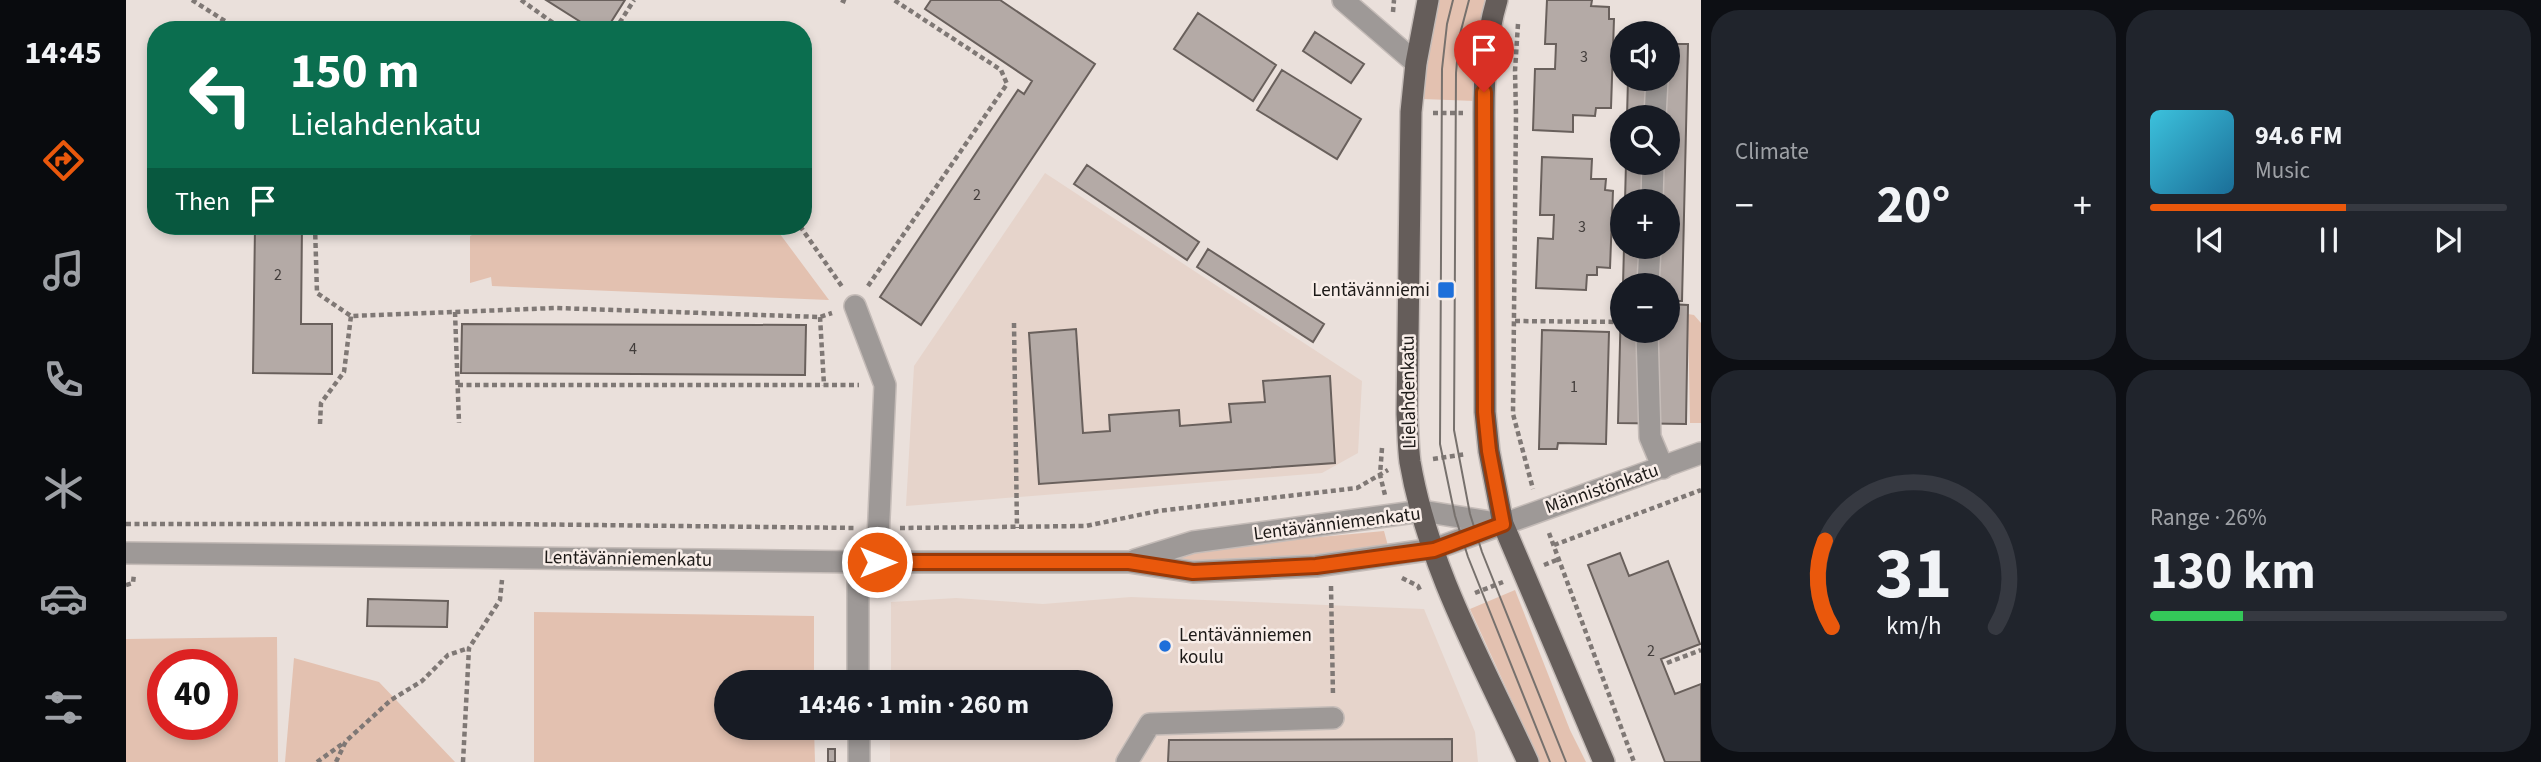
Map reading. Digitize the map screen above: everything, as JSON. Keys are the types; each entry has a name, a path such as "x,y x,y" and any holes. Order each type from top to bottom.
{"main road":[{"name":"Lielahdenkatu","path":"1428,0 1416,62 1411,112 1406,414 1410,462 1434,550 1454,601 1528,762"},
{"path":"1497,0 1491,21 1485,70 1483,250 1485,412 1489,451 1503,524 1604,762"}],"street":[{"path":"1343,0 1416,62"},
{"path":"855,306 885,385 880,528 867,562 859,670"},
{"path":"1647,343 1650,437 1663,468"},
{"name":"Männistönkatu","path":"1503,524 1701,453"},
{"name":"Lentävänniemenkatu","path":"1129,562 1193,542 1422,511 1503,524"},
{"name":"Lentävänniemenkatu","path":"126,554 1129,562 1193,572 1316,566 1434,550 1503,524"},
{"path":"1127,762 1150,724 1333,718"},
{"path":"859,740 859,762"}],"path":[{"path":"192,0 225,21"},
{"path":"521,0 551,21"},
{"path":"621,21 634,0"},
{"path":"841,0 848,0"},
{"path":"315,235 317,293 351,316 555,308 820,317 855,306 1007,84 1000,70 894,0"},
{"path":"1518,16 1515,71 1517,114 1514,414 1539,511 1634,762"},
{"path":"1428,112 1469,113"},
{"path":"806,235 855,306"},
{"path":"455,312 459,423"},
{"path":"320,424 321,403 344,372 351,316"},
{"path":"820,317 824,385"},
{"path":"1515,321 1610,322"},
{"path":"1014,323 1017,528"},
{"path":"457,386 885,385"},
{"path":"126,524 880,528 1086,526 1158,511 1357,488 1397,464 1472,453"},
{"path":"1554,545 1701,490"},
{"path":"463,762 469,648 500,600 505,558 505,524"},
{"path":"1465,597 1510,579"},
{"path":"1331,581 1333,718"},
{"path":"317,762 346,741 391,700 422,681 448,655 469,648"},
{"path":"1667,663 1701,650"},
{"path":"336,762 346,741"}],"shaded area":[{"path":"1440,0 1485,0 1476,38 1475,101 1423,99 1432,31"},
{"path":"1045,173 1362,381 1358,453 1322,473 906,506 914,366"},
{"path":"781,235 829,300 492,286 491,277 470,283 470,236"},
{"path":"1688,314 1694,315 1701,323 1701,423 1690,423"},
{"path":"1384,531 1388,546 1312,558 1181,563 1177,559 1180,554"},
{"path":"1515,590 1570,730 1586,762 1540,762 1470,609"},
{"name":"Lentävänniemen koulu","path":"1131,597 1424,609 1475,732 1478,762 890,762 890,740 1113,740 1113,670 891,670 891,602 956,598 1043,604"},
{"path":"534,612 814,616 814,670 714,670 714,740 814,740 815,762 534,762"},
{"path":"277,637 278,762 126,762 126,639"},
{"path":"294,658 379,682 455,762 285,762"}],"building":[{"path":"546,0 625,0 612,21 579,21"},
{"path":"931,0 1000,0 1095,64 921,325 880,297 1018,90 1024,94 1032,81 925,9"},
{"path":"1547,0 1592,0 1591,6 1609,7 1609,19 1614,19 1610,21 1611,105 1610,108 1596,108 1595,116 1573,115 1573,132 1533,130 1535,69 1555,69 1556,44 1545,44"},
{"path":"1198,13 1276,65 1253,101 1174,49"},
{"path":"1315,32 1364,64 1351,83 1303,51"},
{"path":"1680,44 1688,44 1682,301 1680,273 1623,273 1624,259 1680,259 1680,189 1625,189 1626,175 1680,175 1680,105 1627,105 1628,91 1680,91"},
{"path":"1282,70 1361,119 1337,159 1257,110"},
{"path":"1542,157 1592,159 1591,179 1606,179 1605,190 1610,191 1610,268 1597,267 1597,275 1587,275 1586,290 1536,288 1538,238 1553,239 1554,215 1540,215"},
{"path":"1087,165 1199,242 1187,260 1074,184"},
{"path":"255,235 302,235 301,324 332,324 332,374 253,373"},
{"path":"1208,249 1324,324 1313,342 1197,267"},
{"path":"1680,305 1688,305 1686,424 1618,423 1620,343 1680,343"},
{"path":"462,324 806,325 805,375 461,373"},
{"path":"1076,329 1083,433 1110,431 1109,415 1179,410 1180,426 1231,422 1229,404 1265,402 1263,381 1330,376 1335,463 1039,484 1029,333"},
{"path":"1542,330 1609,332 1606,444 1558,443 1557,449 1539,449"},
{"path":"1620,553 1629,576 1668,561 1700,644 1661,659 1675,694 1701,684 1701,762 1665,762 1588,565"},
{"path":"368,599 448,601 447,627 367,626"},
{"path":"1452,739 1452,762 1168,762 1169,740"},
{"path":"828,749 835,749 835,762 828,762"}],"tram line":[{"path":"1453,0 1447,24 1442,69 1440,444 1455,516 1468,557 1550,762"},
{"path":"1469,0 1459,38 1456,73 1454,430 1470,514 1482,552 1566,762"}],"place":[{"name":"Lentävänniemi","path":"1446,290"},
{"name":"Lentävänniemen koulu","path":"1165,646"}],"route":[{"path":"877,562 1129,562 1193,572 1316,566 1434,550 1503,524 1489,451 1485,412 1484,92"}]}
